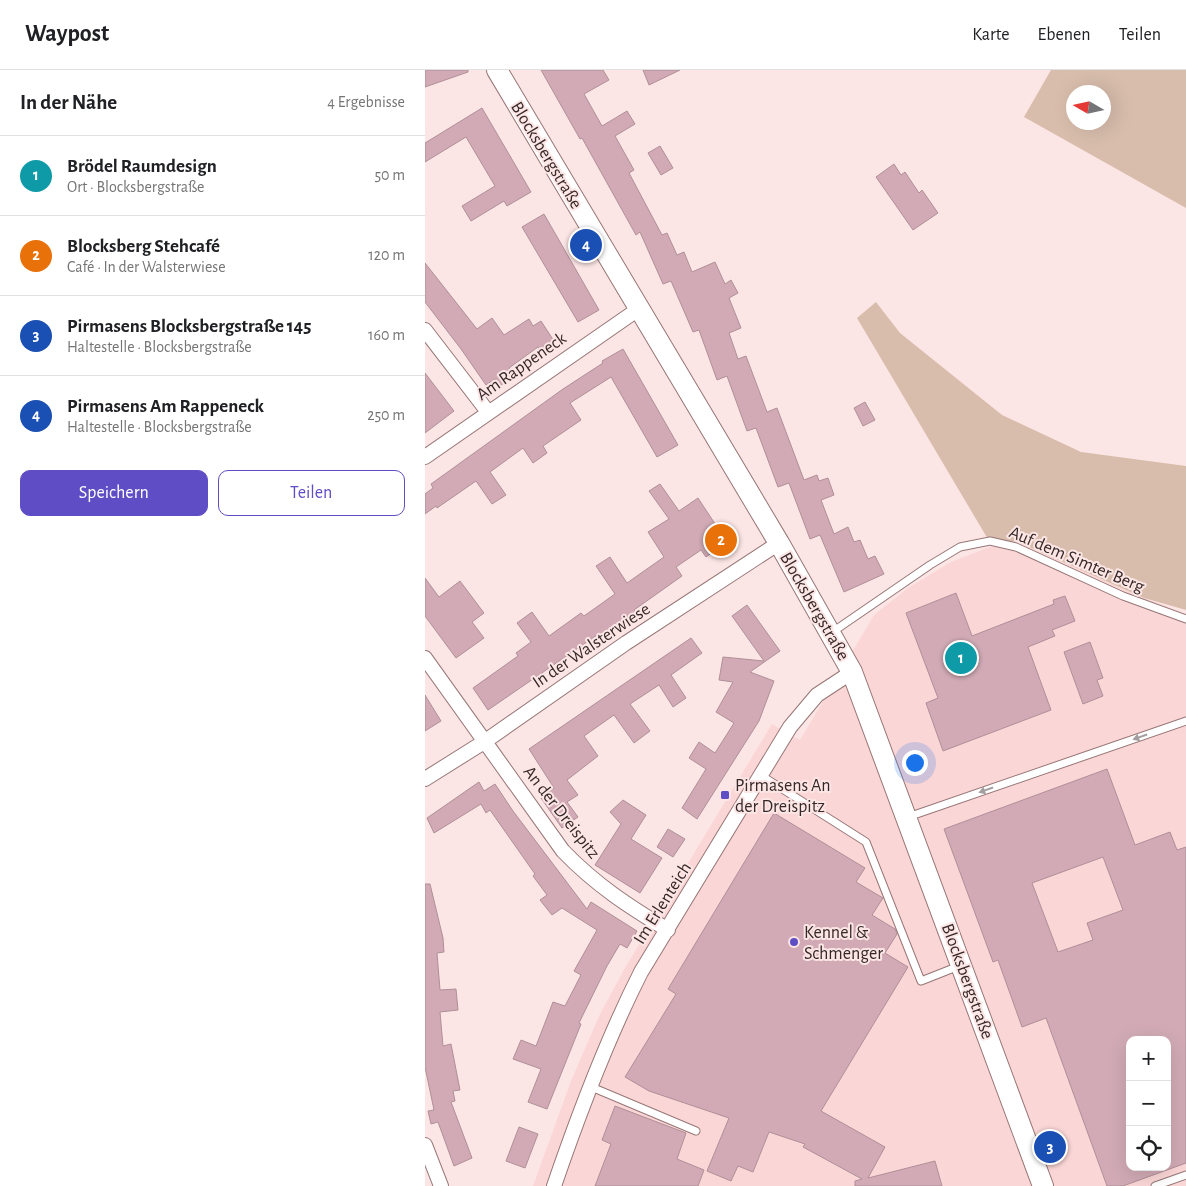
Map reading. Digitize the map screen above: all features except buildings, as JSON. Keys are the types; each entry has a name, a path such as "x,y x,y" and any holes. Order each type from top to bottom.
{"main road":[{"name":"Blocksbergstraße","path":"497,70 779,543 852,672 908,817 1043,1186"}],"street":[{"name":"Am Rappeneck","path":"425,457 640,308"},
{"path":"425,330 488,412"},
{"name":"In der Walsterwiese","path":"425,779 484,742 626,643 779,543"},
{"name":"An der Dreispitz","path":"425,658 563,851 585,874 617,900 668,930"},
{"name":"Im Erlenteich","path":"554,1186 589,1086 624,1006 668,930 790,727 807,705 830,684 852,672"},
{"path":"425,1145 441,1186"}],"lane":[{"name":"Auf dem Simter Berg","path":"831,633 930,565 960,547 990,541 1016,546 1123,596 1186,619"},
{"path":"908,817 1186,721"},
{"path":"762,776 865,842 921,981 962,965"},
{"path":"589,1086 696,1131"},
{"path":"1155,1186 1186,1175"}],"shaded area":[{"path":"1051,70 1186,70 1186,208 1024,117"},
{"path":"876,302 900,333 1002,415 1081,452 1186,466 1186,610 1144,598 1016,541 992,546 857,318"},
{"path":"1016,541 1144,598 1186,614 1186,1186 533,1186 571,1081 600,1014 626,966 772,724 800,740 874,615 908,588 951,562 992,546"}],"place":[{"name":"Pirmasens Am Rappeneck","path":"586,245"},
{"name":"Blocksberg Stehcafé","path":"721,540"},
{"name":"Brödel Raumdesign","path":"961,658"},
{"name":"Pirmasens An der Dreispitz","path":"725,795"},
{"name":"Kennel & Schmenger","path":"794,942"},
{"name":"Pirmasens Blocksbergstraße 145","path":"1050,1147"}]}
